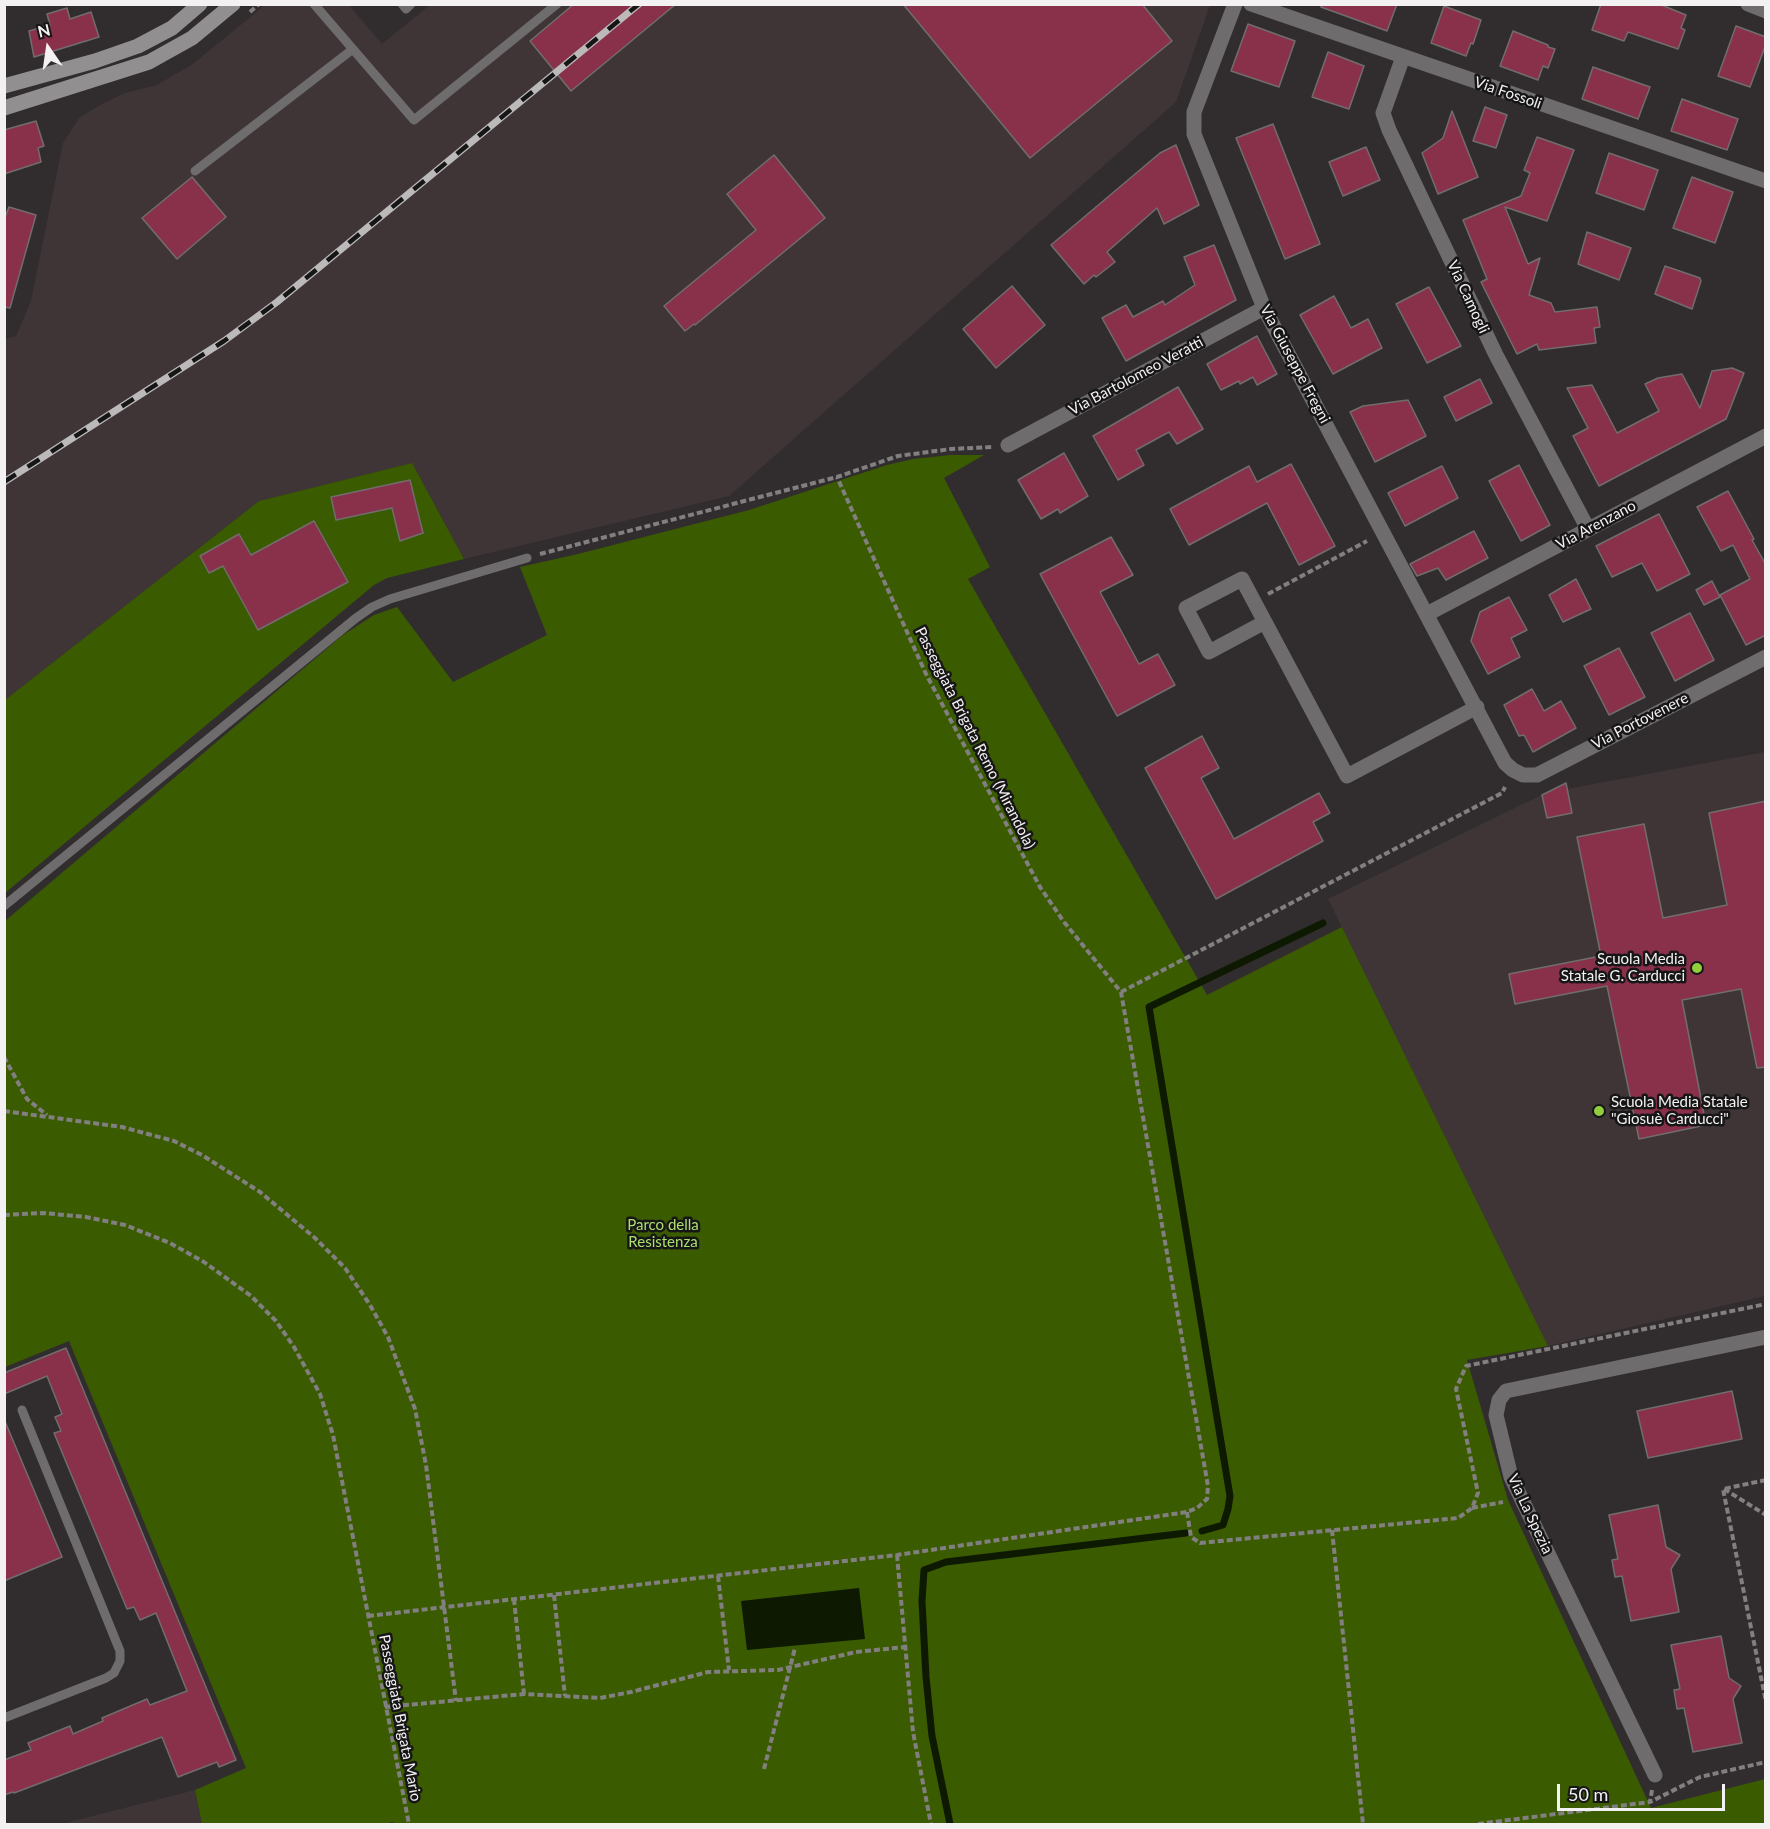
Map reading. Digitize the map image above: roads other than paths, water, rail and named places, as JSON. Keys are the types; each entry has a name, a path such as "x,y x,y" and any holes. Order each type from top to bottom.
{"main road":[{"path":"4,86 95,61 138,46 172,28 200,4"},
{"path":"4,108 149,62 192,38 233,4"}],"street":[{"name":"Via Giuseppe Fregni","path":"1235,4 1194,112 1194,134 1264,308 1505,763 1513,770"},
{"name":"Via Fossoli","path":"1251,4 1766,181"},
{"path":"1748,4 1766,11"},
{"name":"Via Camogli","path":"1403,57 1383,113 1389,130 1496,355 1588,529"},
{"name":"Via Bartolomeo Veratti","path":"1008,445 1264,308"},
{"name":"Via Arenzano","path":"1427,614 1766,436"},
{"path":"1265,622 1209,652 1186,608 1242,579 1254,601 1347,776 1477,707"},
{"name":"Via Portovenere","path":"1513,770 1523,775 1537,775 1766,657"},
{"name":"Via La Spezia","path":"1655,1775 1511,1477 1496,1415 1498,1400 1506,1391 1766,1337"}],"lane":[{"path":"314,4 414,120 557,4"},
{"path":"402,4 406,9 411,4"},
{"path":"195,171 353,49"},
{"path":"4,906 364,612 390,599 527,558"},
{"path":"4,1718 106,1678 114,1673 120,1661 120,1651 22,1410"}],"waterway":[{"path":"1202,1531 1223,1525 1230,1496 1149,1007 1323,923"},
{"path":"950,1824 932,1736 922,1601 924,1570 946,1562 1186,1533"}],"railway":[{"path":"4,482 224,341 277,302 639,4"}],"place":[{"name":"Scuola Media Statale G. Carducci","path":"1697,968"},
{"name":"Scuola Media Statale \"Giosuè Carducci\"","path":"1599,1111"}],"park label":[{"name":"Parco della Resistenza","path":"663,1234"}]}
